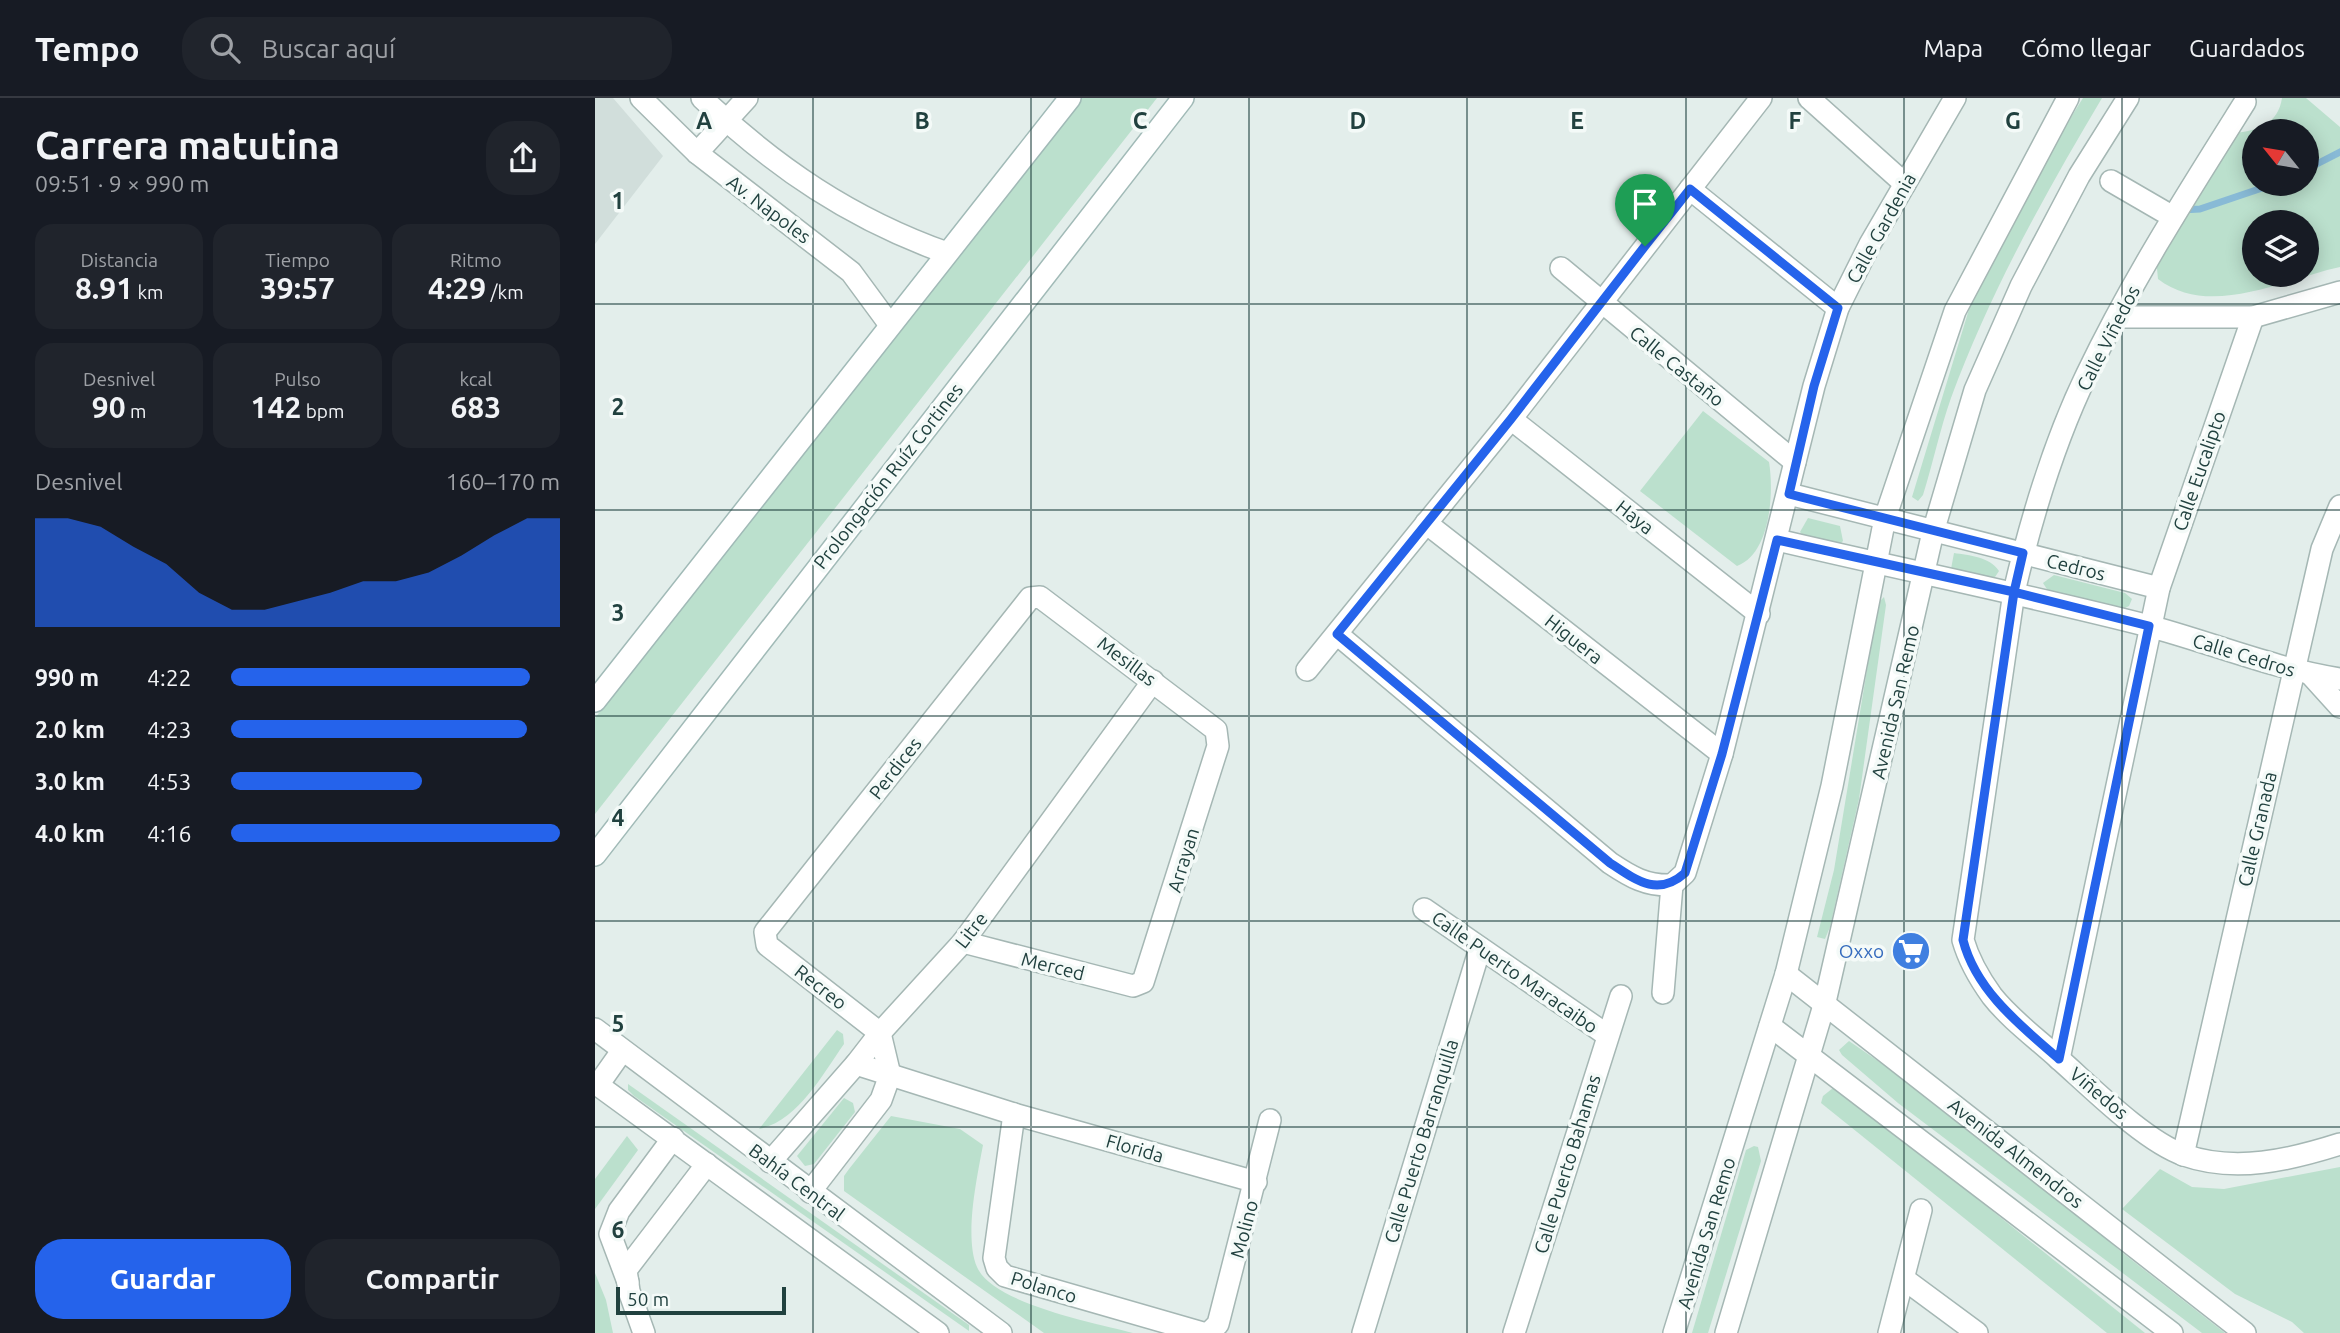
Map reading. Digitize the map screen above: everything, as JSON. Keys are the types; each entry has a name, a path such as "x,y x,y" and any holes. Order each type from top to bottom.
{"street":[{"name":"Av. Napoles","path":"641,98 697,153 851,272 890,325"},
{"path":"702,98 726,121 805,183 893,234 947,253"},
{"path":"697,153 747,98"},
{"path":"595,701 1070,98"},
{"name":"Prolongación Ruíz Cortines","path":"595,855 1183,98"},
{"path":"1307,670 1511,419 1761,98"},
{"path":"1809,98 1905,184"},
{"name":"Calle Gardenia","path":"1672,885 1685,873 1722,754 1814,386 1838,308 1870,244 1955,98"},
{"name":"Avenida San Remo","path":"1674,1333 1786,974 1832,786 1885,518 1955,311 2068,98"},
{"name":"Avenida San Remo","path":"1726,1333 1811,1056 1933,532 1975,390 2021,286 2078,176 2128,98"},
{"name":"Calle Viñedos","path":"2014,592 2023,553 2081,387 2173,218 2245,102"},
{"path":"2111,181 2173,218"},
{"path":"1690,189 1838,308"},
{"name":"Calle Castaño","path":"1561,268 1795,462"},
{"path":"2117,317 2253,317 2340,292"},
{"name":"Calle Eucalipto","path":"2059,1059 2149,626 2159,588 2253,317"},
{"name":"Haya","path":"1511,419 1759,614"},
{"name":"Cedros","path":"1789,494 2159,588"},
{"name":"Calle Granada","path":"2183,1155 2302,672 2322,549 2340,506"},
{"name":"Higuera","path":"1426,523 1722,754"},
{"name":"Cedros","path":"1777,540 2014,592 2149,626"},
{"name":"Viñedos","path":"2014,592 1963,940 1968,960 1994,998 2103,1099 2183,1155 2232,1165 2297,1157 2340,1144"},
{"name":"Mesillas","path":"1030,598 1040,597 1046,600 1216,730 1218,736"},
{"name":"Perdices","path":"764,939 765,932 1030,598"},
{"name":"Calle Cedros","path":"2149,626 2302,672 2340,679"},
{"path":"1337,634 1610,863 1654,886 1672,885 1663,993"},
{"path":"2302,672 2340,707"},
{"name":"Litre","path":"770,1163 856,1065 880,1033 963,942 1153,681"},
{"name":"Arrayan","path":"1143,982 1210,771 1218,736"},
{"name":"Calle Puerto Maracaibo","path":"1424,909 1607,1035"},
{"name":"Recreo","path":"764,939 767,945 880,1033"},
{"name":"Merced","path":"963,942 1132,986 1143,982"},
{"name":"Calle Puerto Barranquilla","path":"1363,1333 1479,948"},
{"name":"Avenida Almendros","path":"1786,974 2245,1333"},
{"name":"Calle Puerto Bahamas","path":"1514,1333 1621,996"},
{"path":"1770,1026 2172,1333"},
{"name":"Bahía Central","path":"595,1030 1001,1333"},
{"path":"810,1192 881,1101 890,1075 880,1033"},
{"path":"597,1084 622,1051"},
{"name":"Florida","path":"856,1065 1014,1114 1256,1182"},
{"name":"Bahía Central","path":"597,1084 938,1333"},
{"name":"Polanco","path":"1014,1114 994,1258 997,1268 1005,1276 1203,1333"},
{"name":"Molino","path":"1209,1333 1219,1324 1270,1120"},
{"path":"644,1333 610,1234 619,1212 673,1138"},
{"path":"628,1281 707,1164"},
{"path":"1889,1333 1921,1210"},
{"path":"1904,1279 1977,1333"}],"shaded area":[{"path":"595,98 613,98 663,156 595,244"}],"green space":[{"path":"1082,98 1157,98 595,814 595,718"},
{"path":"2083,98 2102,98 2039,207 1983,320 1951,398 1923,495 1918,501 1912,497 1970,306 2026,189"},
{"path":"2282,98 2306,98 2340,127 2340,267 2319,273 2319,210 2242,210 2242,287 2272,287 2224,296 2200,296 2178,290 2158,279 2156,258 2234,133 2242,132 2242,196 2319,196 2319,119 2272,119"},
{"path":"1703,411 1769,462 1771,489 1768,520 1757,548 1748,559 1737,566 1640,491"},
{"path":"1808,518 1840,526 1843,541 1839,545 1805,538 1800,532"},
{"path":"1954,553 1985,560 1999,571 1995,577 1982,578 1951,569"},
{"path":"2054,575 2125,593 2132,599 2129,606 2121,610 2050,594 2043,583"},
{"path":"1884,597 1886,605 1859,799 1825,939 1817,937 1834,870 1878,603"},
{"path":"837,1030 843,1034 844,1044 808,1095 786,1117 759,1129"},
{"path":"1849,1041 1981,1132 2124,1254 2225,1333 2202,1333 1898,1103 1842,1055 1839,1050"},
{"path":"628,1084 969,1325 969,1331 634,1096 628,1090"},
{"path":"1833,1088 1844,1092 2145,1333 2107,1333 1821,1103 1823,1096"},
{"path":"844,1098 853,1103 855,1112 814,1164 805,1166 797,1156"},
{"path":"891,1116 960,1129 983,1145 973,1207 972,1240 977,1267 987,1280 1003,1292 1024,1302 1133,1333 1044,1333 844,1191 844,1176"},
{"path":"627,1136 638,1150 595,1209 595,1179"},
{"path":"1758,1147 1761,1161 1708,1333 1692,1333 1746,1150"},
{"path":"2340,1167 2340,1333 2304,1333 2292,1322 2235,1294 2122,1209 2160,1169 2192,1187 2224,1189"},
{"path":"595,1273 606,1300 613,1333 595,1333"}],"waterway":[{"path":"2319,163 2340,152"},
{"path":"2181,210 2200,209 2242,195"}],"place":[{"name":"Oxxo","path":"1911,951"}],"route":[{"path":"1645,246 1511,419 1337,634 1610,863 1633,878 1654,886 1672,885 1685,873 1722,754 1777,540 2014,592 2149,626 2059,1059 1994,998 1968,960 1963,940 2014,592 2023,553 1789,494 1814,386 1838,308 1690,189 1645,246"}]}
